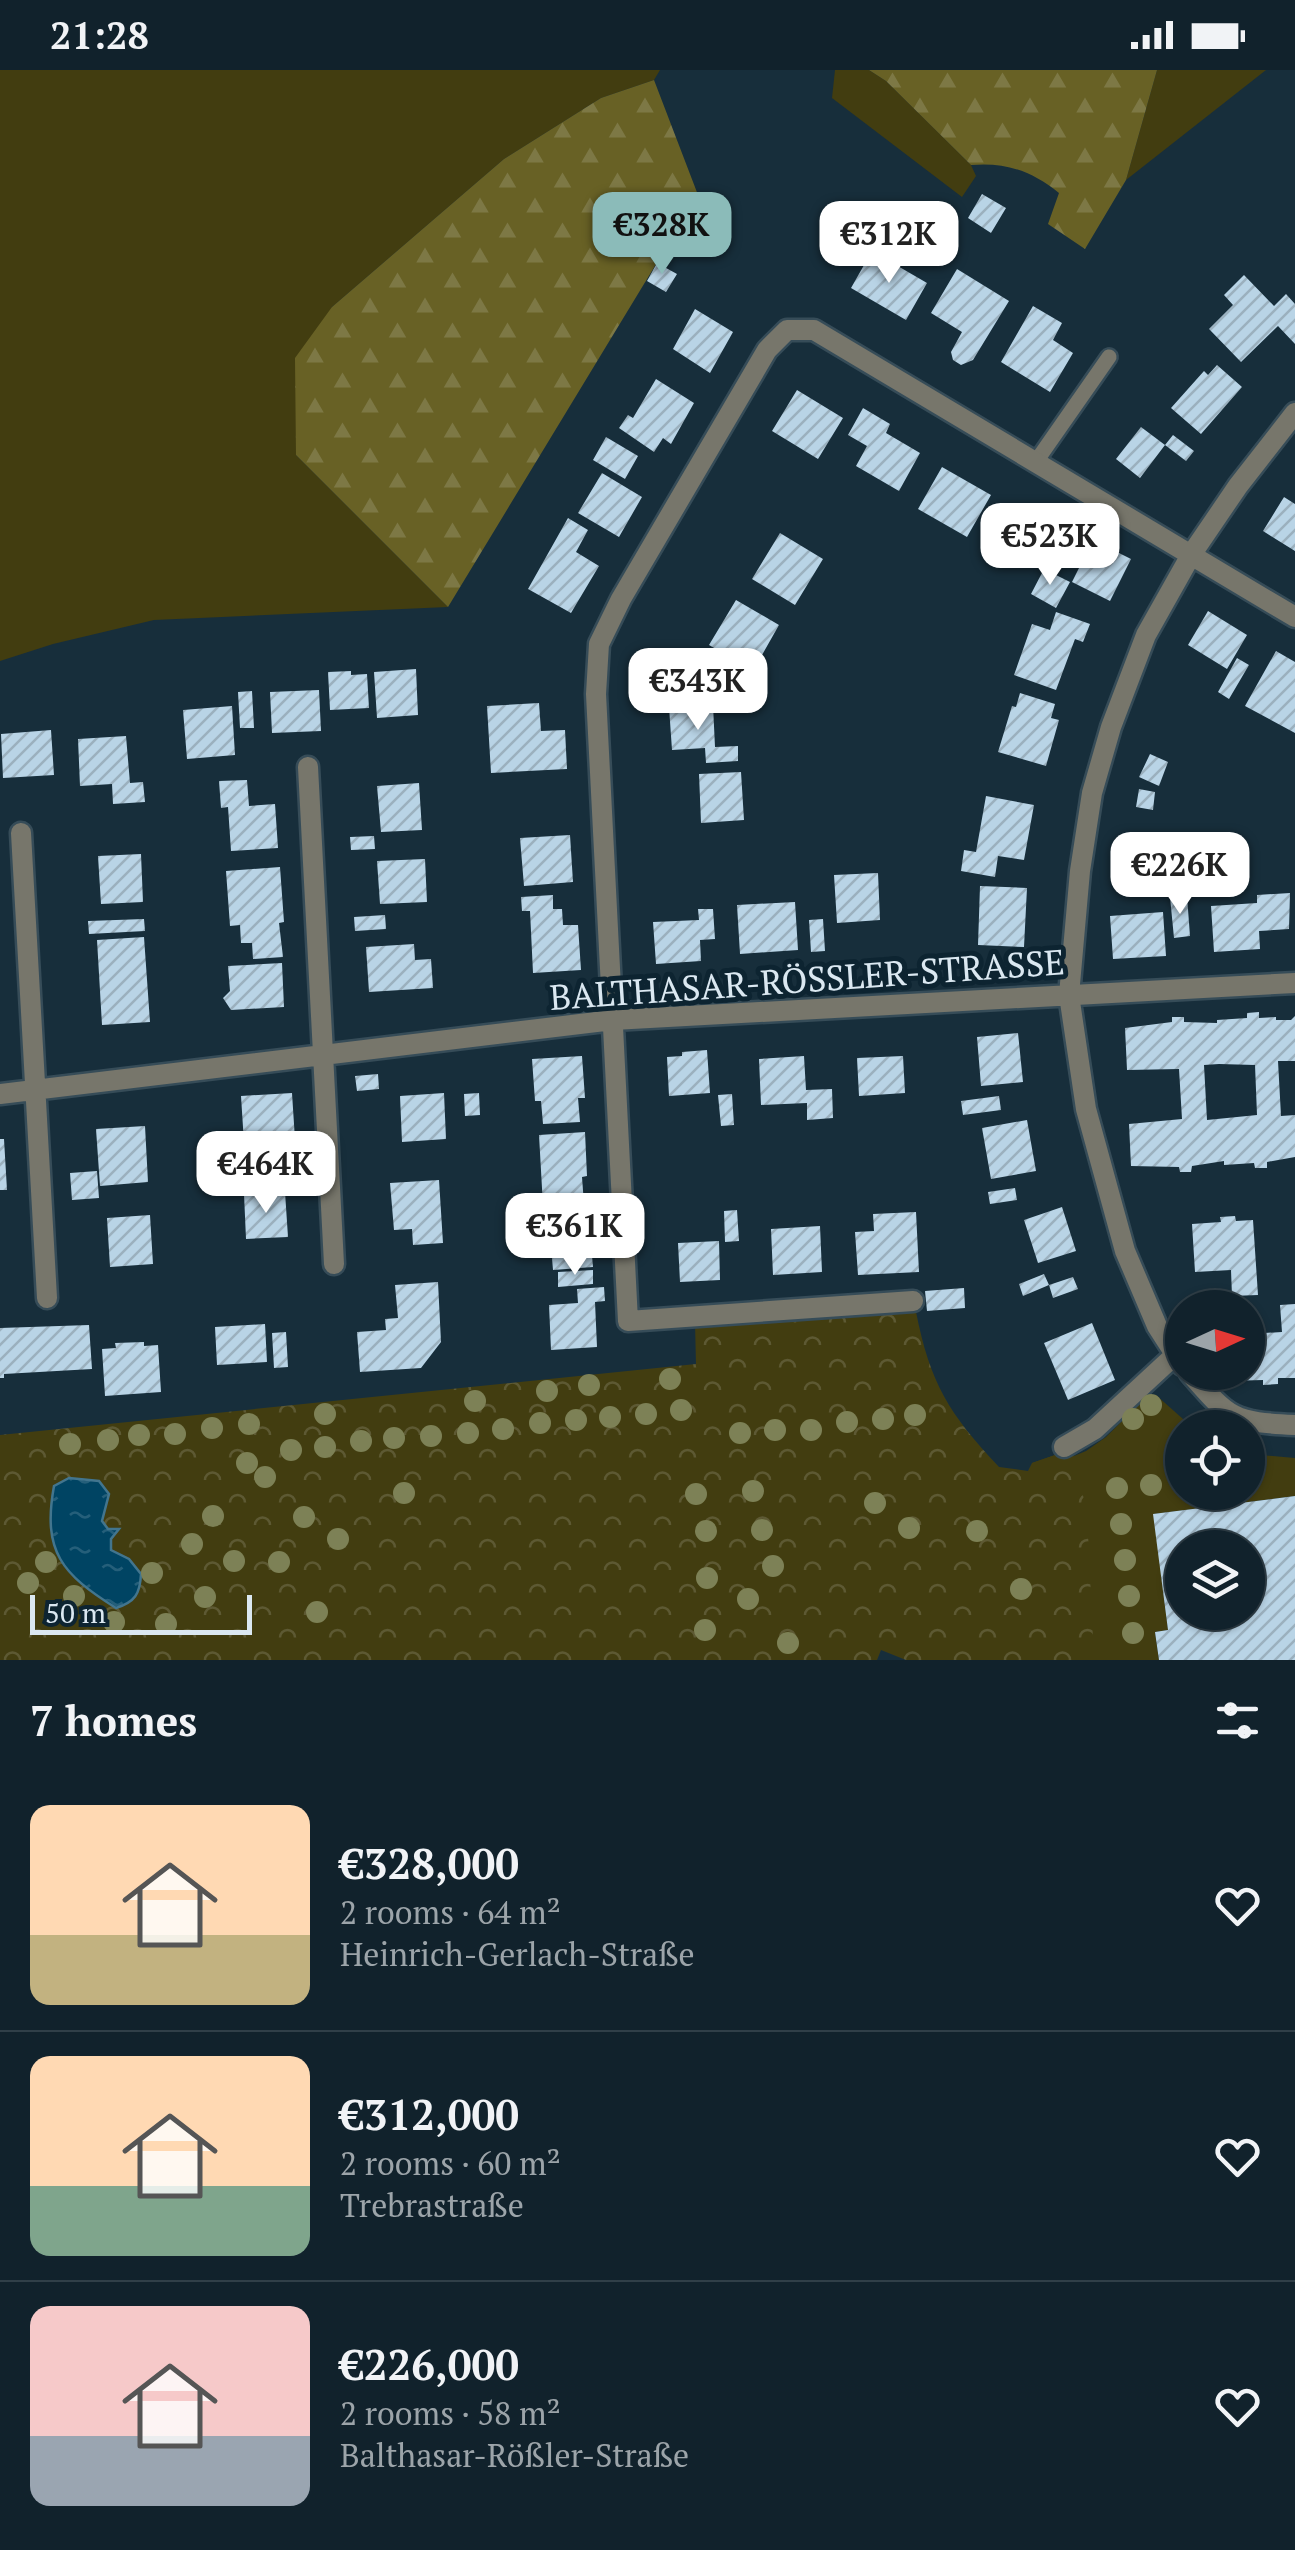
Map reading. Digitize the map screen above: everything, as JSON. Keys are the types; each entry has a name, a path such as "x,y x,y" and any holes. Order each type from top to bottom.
{"street":[{"path":"914,1302 628,1321 596,694 599,644 621,599 767,350 787,330 814,330 1295,617"},
{"path":"1165,1335 1142,1290 1109,1201 1086,1109 1069,995 1080,871 1092,793 1111,727 1146,635 1190,555 1295,413"},
{"path":"308,767 334,1264"},
{"path":"21,833 46,1298"},
{"name":"BALTHASAR-RÖSSLER-STRASSE","path":"0,1094 613,1020 1295,984"},
{"path":"1064,1447 1094,1429 1165,1371"},
{"path":"1204,1390 1225,1414 1261,1424 1295,1425"}],"lane":[{"path":"1035,464 1108,357"}],"green space":[{"path":"0,70 660,70 654,80 601,98 504,159 332,307 296,455 448,607 154,620 0,661"},
{"path":"835,70 869,70 886,81 971,165 976,176 962,197 832,98"},
{"path":"869,70 1157,70 1126,180 1085,249 1048,224 1059,193 1018,170 971,165 886,81"},
{"path":"1157,70 1266,70 1126,180"},
{"path":"654,80 698,195 448,607 296,455 295,358 332,307 504,159 601,98"},
{"path":"916,1312 928,1359 944,1396 999,1467 1028,1471 1032,1463 1058,1454 1074,1456 1087,1513 1094,1660 906,1660 881,1650 877,1660 0,1660 0,1435 696,1364 695,1322"},
{"path":"1156,1395 1173,1410 1165,1410 1165,1510 1185,1510 1154,1514 1168,1630 1155,1632 1159,1660 1069,1660 1032,1463 1058,1454 1074,1456 1086,1451 1147,1396"},
{"path":"1265,1455 1295,1458 1295,1496 1265,1500"}],"water":[{"path":"69,1478 99,1481 109,1494 102,1521 108,1529 119,1529 111,1539 111,1550 129,1559 141,1574 135,1596 122,1606 116,1608 82,1584 69,1572 54,1545 54,1486"}],"building":[{"path":"982,194 1006,208 991,233 968,218"},
{"path":"872,251 927,283 906,320 851,288"},
{"path":"657,263 677,274 666,292 647,281"},
{"path":"957,269 1009,301 973,360 961,365 953,360 951,352 962,332 931,313"},
{"path":"1244,275 1274,306 1286,294 1295,304 1295,344 1278,326 1241,362 1209,329 1233,305 1224,295"},
{"path":"1033,306 1062,323 1053,340 1073,353 1050,392 1001,362"},
{"path":"695,309 733,332 710,373 673,349"},
{"path":"1217,365 1242,387 1201,434 1171,408 1204,371 1208,375"},
{"path":"656,379 694,403 671,444 663,438 654,452 619,428 628,415 633,418"},
{"path":"797,390 843,418 818,459 772,431"},
{"path":"863,408 890,424 886,433 920,453 899,491 856,466 867,446 848,435"},
{"path":"1141,427 1165,445 1140,478 1116,459"},
{"path":"1173,435 1194,451 1186,461 1165,445"},
{"path":"606,437 638,456 625,479 593,460"},
{"path":"942,467 991,495 967,537 918,509"},
{"path":"602,473 642,497 619,537 578,513"},
{"path":"1284,497 1295,504 1295,551 1263,531"},
{"path":"568,518 588,530 576,552 599,566 571,613 528,589"},
{"path":"780,533 823,559 795,605 752,579"},
{"path":"1093,540 1131,559 1110,601 1072,582"},
{"path":"1044,569 1070,582 1056,608 1031,594"},
{"path":"736,600 779,625 753,671 709,645"},
{"path":"1208,611 1247,635 1227,669 1188,645"},
{"path":"1056,612 1090,624 1083,642 1075,639 1056,690 1014,675 1032,624 1050,630"},
{"path":"1276,651 1295,662 1295,733 1245,706"},
{"path":"1237,658 1249,665 1229,699 1218,692"},
{"path":"416,669 418,715 377,718 374,672"},
{"path":"351,671 351,675 367,674 369,708 330,710 328,672"},
{"path":"319,690 321,731 272,733 270,692"},
{"path":"252,691 254,728 240,728 238,692"},
{"path":"1020,693 1055,704 1051,718 1059,720 1046,766 998,752"},
{"path":"539,703 541,731 565,730 567,769 491,773 487,706"},
{"path":"713,705 715,747 738,746 738,761 706,763 705,748 672,750 669,707"},
{"path":"232,706 235,755 187,759 183,710"},
{"path":"51,730 54,775 3,778 1,734"},
{"path":"126,736 130,783 143,782 145,802 113,804 112,784 80,786 78,739"},
{"path":"1150,754 1168,762 1159,786 1139,777"},
{"path":"741,772 744,820 701,823 699,774"},
{"path":"247,780 249,806 275,804 278,848 231,851 228,807 221,808 219,781"},
{"path":"419,783 422,830 381,832 377,786"},
{"path":"1139,789 1155,792 1153,810 1136,807"},
{"path":"986,796 1034,805 1024,860 998,856 995,877 961,871 964,850 976,852"},
{"path":"570,835 573,882 524,886 520,838"},
{"path":"374,836 375,849 351,850 350,837"},
{"path":"141,854 143,902 101,904 98,856"},
{"path":"425,859 427,902 380,904 377,861"},
{"path":"280,867 283,957 253,959 252,943 241,943 240,925 230,926 226,871"},
{"path":"878,873 880,920 837,923 834,875"},
{"path":"980,886 1027,888 1024,947 978,945"},
{"path":"1290,893 1289,929 1259,931 1260,949 1214,952 1211,906 1257,903 1257,895"},
{"path":"553,895 553,909 562,909 563,925 578,925 581,970 533,973 530,911 522,911 521,897"},
{"path":"1187,896 1190,936 1174,938 1170,897"},
{"path":"795,902 798,950 740,954 737,905"},
{"path":"698,909 713,909 715,939 700,940 701,961 656,964 653,922 699,920"},
{"path":"1163,912 1166,956 1113,959 1110,916"},
{"path":"385,915 386,929 355,931 354,917"},
{"path":"144,919 145,931 89,934 88,921"},
{"path":"823,919 825,951 811,952 809,920"},
{"path":"144,937 150,1022 102,1025 97,940"},
{"path":"414,944 415,960 431,959 433,988 369,992 366,947"},
{"path":"282,963 284,1007 231,1010 223,998 230,991 228,966"},
{"path":"1259,1012 1259,1018 1276,1020 1291,1020 1295,1016 1295,1061 1278,1061 1281,1116 1295,1115 1295,1157 1267,1162 1267,1168 1255,1168 1254,1163 1224,1165 1224,1161 1192,1166 1191,1172 1180,1172 1179,1167 1131,1166 1129,1124 1182,1119 1179,1069 1127,1070 1125,1028 1172,1022 1172,1017 1184,1017 1184,1022 1217,1023 1247,1018 1247,1013","holes":["1204,1065 1255,1065 1257,1115 1207,1120"]},
{"path":"1018,1033 1023,1082 981,1086 977,1037"},
{"path":"707,1050 710,1093 669,1096 667,1057"},
{"path":"582,1056 585,1098 578,1098 580,1122 543,1124 541,1101 535,1101 532,1059"},
{"path":"804,1056 806,1090 832,1089 833,1118 807,1120 807,1103 761,1105 759,1059"},
{"path":"903,1056 905,1093 859,1096 857,1058"},
{"path":"378,1074 379,1089 357,1091 355,1076"},
{"path":"292,1093 298,1186 247,1189 246,1174 252,1173 251,1143 244,1143 241,1096"},
{"path":"444,1093 446,1139 402,1142 400,1096"},
{"path":"479,1093 480,1115 465,1116 464,1094"},
{"path":"732,1094 734,1125 721,1126 718,1095"},
{"path":"999,1096 1001,1110 963,1115 961,1101"},
{"path":"1027,1120 1036,1171 991,1179 982,1128"},
{"path":"145,1126 148,1182 100,1186 96,1129"},
{"path":"585,1132 584,1204 543,1206 539,1135"},
{"path":"0,1139 4,1139 7,1190 0,1190"},
{"path":"97,1171 99,1198 72,1200 70,1173"},
{"path":"439,1180 443,1243 413,1245 412,1229 394,1230 390,1183"},
{"path":"1015,1188 1017,1200 990,1204 988,1192"},
{"path":"285,1192 288,1237 246,1239 244,1194"},
{"path":"1062,1207 1076,1251 1038,1263 1024,1220"},
{"path":"737,1210 739,1241 725,1242 724,1211"},
{"path":"916,1212 919,1272 858,1275 855,1232 874,1231 873,1214"},
{"path":"150,1215 153,1264 110,1267 107,1218"},
{"path":"1220,1217 1253,1220 1258,1290 1232,1290 1231,1270 1195,1272 1192,1224 1221,1222"},
{"path":"589,1221 593,1267 553,1270 549,1223"},
{"path":"820,1226 822,1272 773,1275 771,1229"},
{"path":"719,1241 720,1280 680,1282 678,1243"},
{"path":"593,1270 593,1284 558,1287 558,1272"},
{"path":"1044,1274 1049,1285 1023,1296 1019,1284"},
{"path":"1073,1277 1078,1289 1053,1298 1049,1285"},
{"path":"438,1282 441,1342 421,1368 360,1372 357,1332 386,1330 385,1319 398,1318 395,1285"},
{"path":"604,1287 605,1301 595,1302 597,1347 551,1350 549,1305 578,1303 577,1289"},
{"path":"964,1288 965,1308 927,1311 925,1291"},
{"path":"1295,1304 1295,1378 1278,1378 1278,1384 1265,1385 1265,1333 1282,1332 1280,1305"},
{"path":"1092,1323 1115,1380 1068,1400 1044,1343"},
{"path":"265,1324 267,1362 217,1365 215,1327"},
{"path":"89,1325 92,1369 4,1374 0,1378 0,1328"},
{"path":"286,1332 288,1367 274,1368 272,1333"},
{"path":"144,1342 144,1346 158,1345 161,1392 105,1396 102,1349 116,1348 115,1343"},
{"path":"1295,1496 1295,1660 1159,1660 1155,1632 1265,1630 1265,1530 1165,1530 1165,1607 1153,1514 1265,1510 1265,1500"}]}
